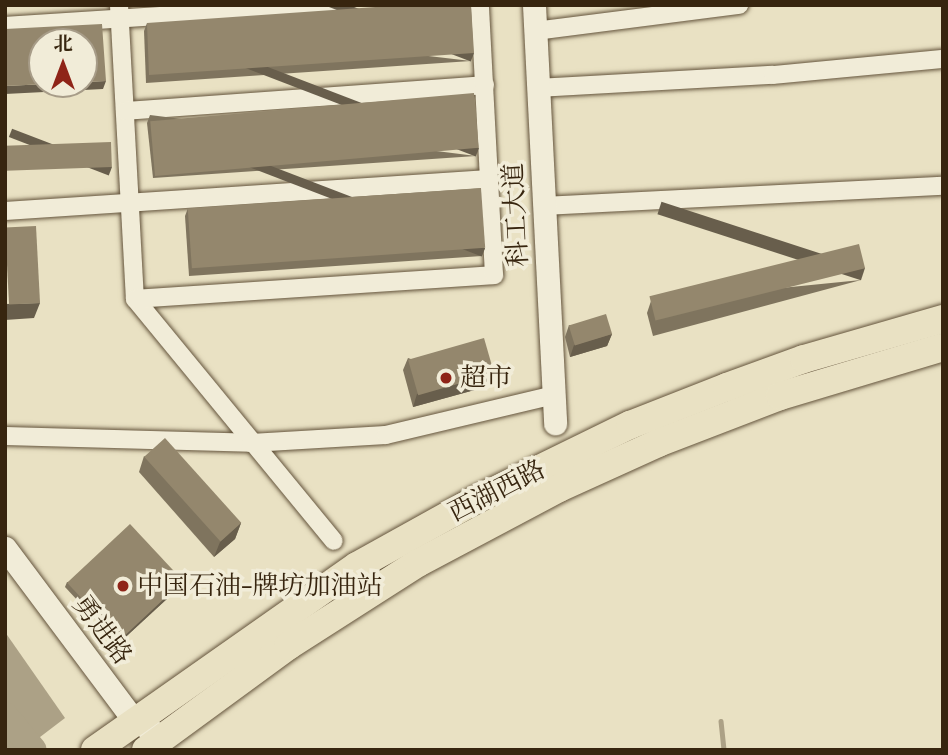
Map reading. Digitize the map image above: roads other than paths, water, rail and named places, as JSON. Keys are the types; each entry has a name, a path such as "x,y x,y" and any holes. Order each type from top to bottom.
{"main road":[{"name":"西湖西路","path":"98,747 133,719 356,566 478,499 630,425 727,387 804,359 943,319"},
{"name":"西湖西路","path":"154,744 288,646 407,570 559,488 658,443 780,396 943,347"}],"street":[{"path":"5,26 119,12 334,5"},
{"path":"135,299 494,275 480,5"},
{"name":"科工大道","path":"534,5 555,423"},
{"path":"535,31 739,5"},
{"path":"119,12 135,299 334,541"},
{"path":"537,88 773,75 943,59"},
{"path":"124,111 485,85"},
{"path":"5,211 489,179"},
{"path":"543,206 943,186"},
{"path":"5,436 251,443 386,435 546,397"},
{"name":"勇进路","path":"5,548 154,744"}],"waterway":[{"path":"5,715 34,750"},
{"path":"721,721 724,750"}],"place":[{"name":"超市","path":"446,378"},
{"name":"中国石油-牌坊加油站","path":"123,586"}]}
